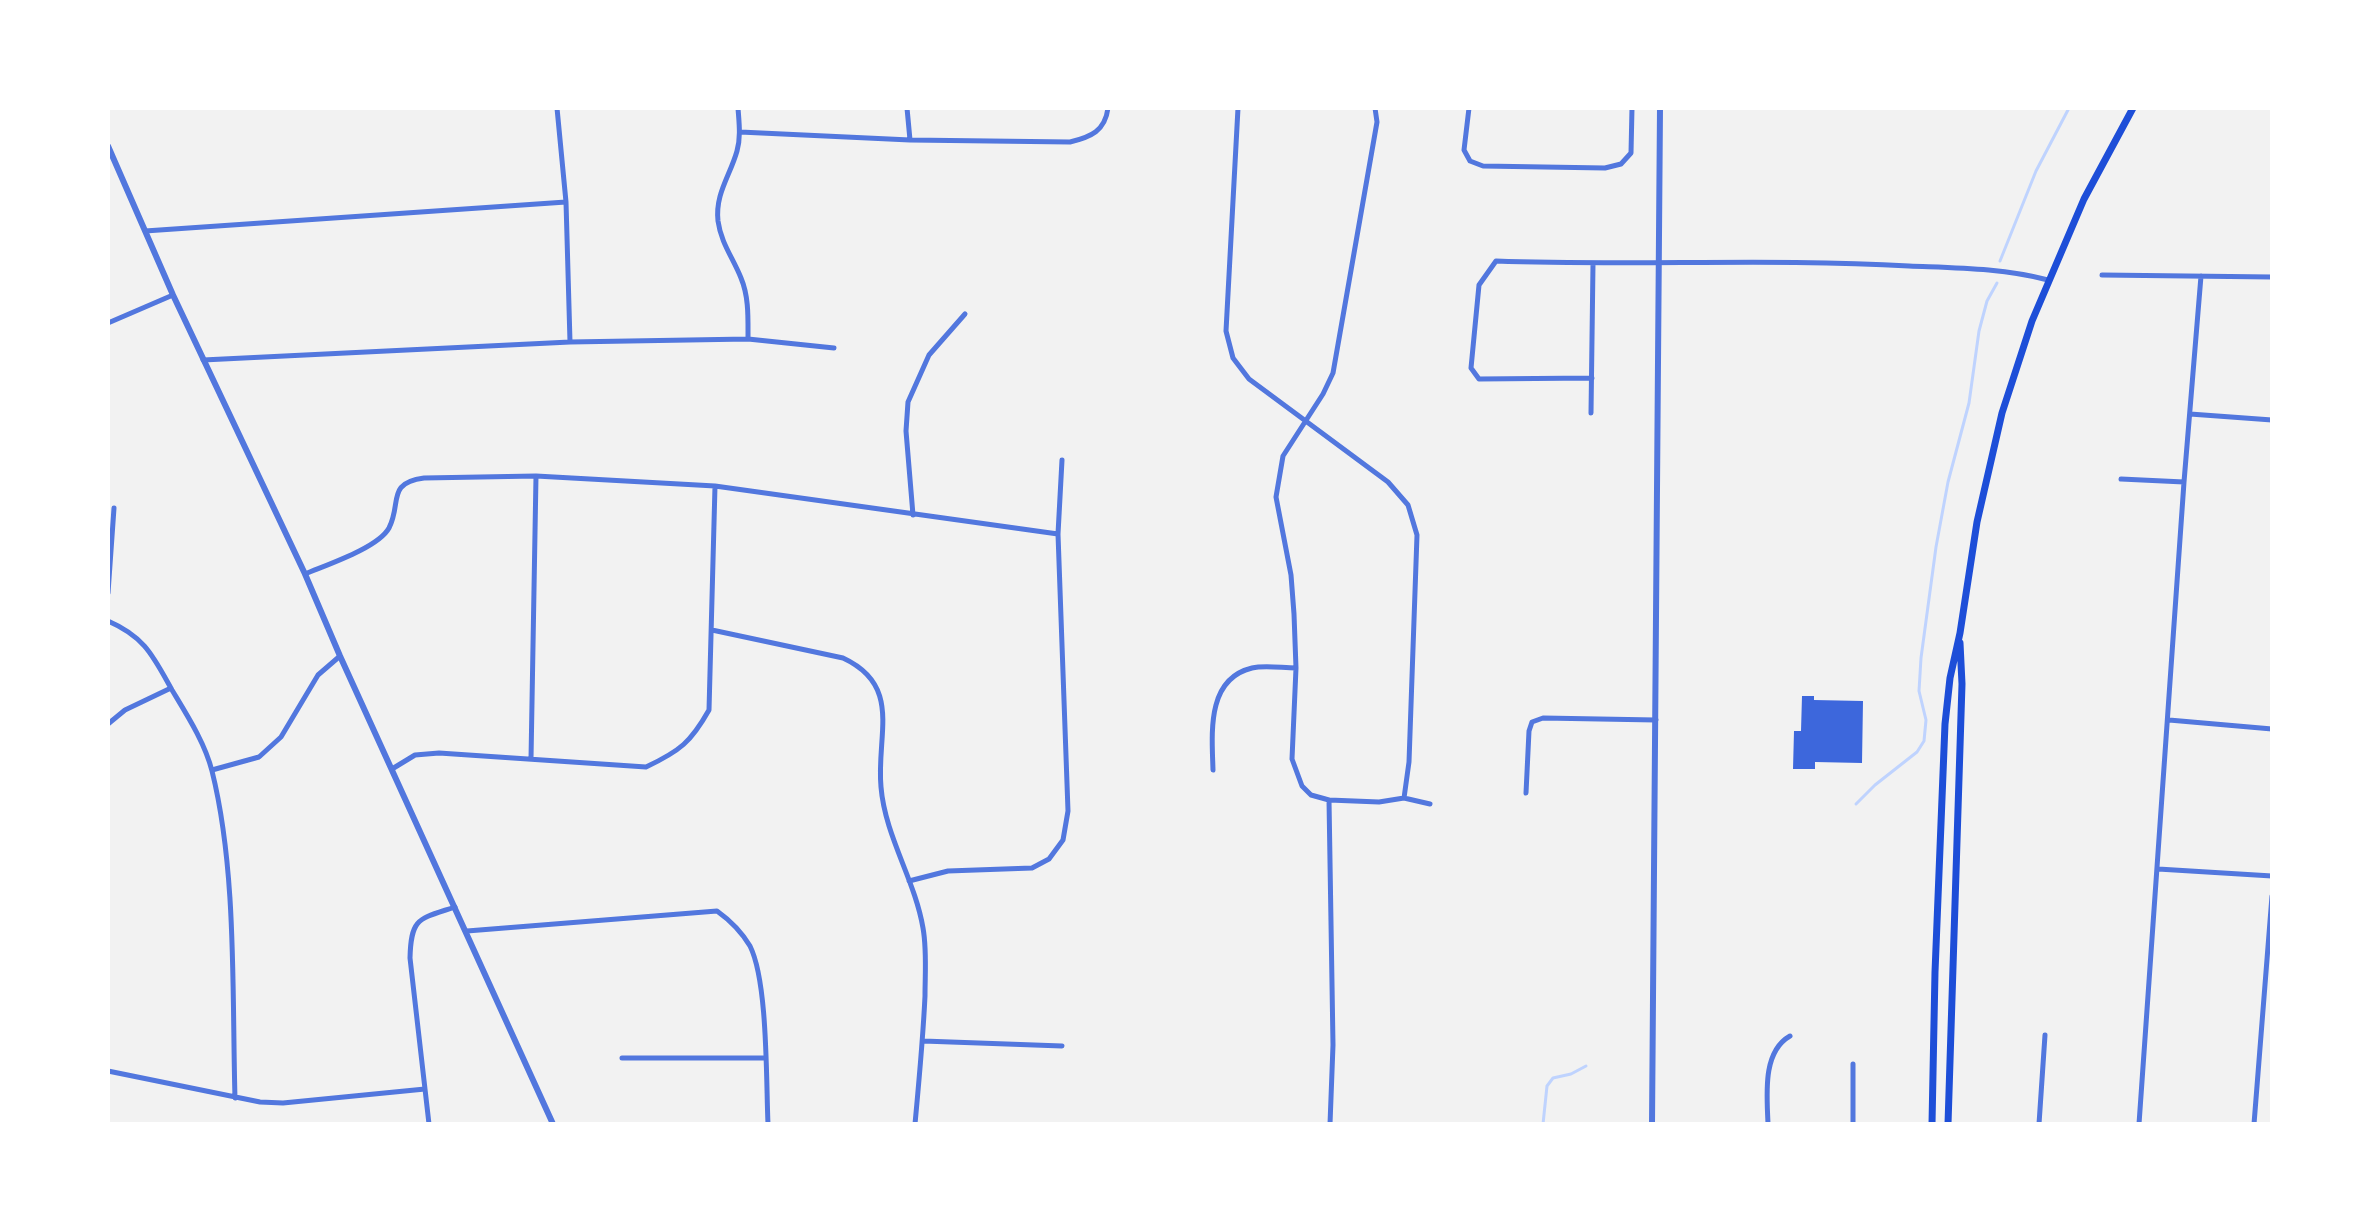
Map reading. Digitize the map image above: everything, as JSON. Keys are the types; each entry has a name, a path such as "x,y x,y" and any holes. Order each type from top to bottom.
{"main road":[{"path":"1932,1124 1945,724 1972,547 1994,445 2022,347 2084,199 2133,108"},
{"path":"1948,1124 1962,684 1960,633"}],"street":[{"path":"557,108 566,202 570,342"},
{"path":"738,108 740,132 737,151 719,193 718,219 725,247 741,278 747,300 748,339"},
{"path":"907,108 910,140"},
{"path":"740,132 910,140 1070,142 1092,137 1107,121 1108,108"},
{"path":"1238,108 1226,331 1233,358 1249,379 1388,482 1408,505 1417,535 1409,762 1404,798"},
{"path":"1375,108 1377,122 1333,373 1307,421 1283,456 1276,497 1291,575 1296,668 1292,759 1302,786 1311,795 1329,800 1379,802 1404,798 1430,804"},
{"path":"1469,108 1464,150 1470,161 1483,166 1605,168 1621,164 1631,153 1632,108"},
{"path":"1652,1124 1660,108"},
{"path":"108,146 173,295 305,574 553,1124"},
{"path":"145,231 566,202"},
{"path":"1592,378 1479,379 1471,368 1471,358 1479,285 1496,261 1593,264 1860,262 1989,269 2048,280"},
{"path":"1591,413 1593,264"},
{"path":"2102,275 2272,277"},
{"path":"2139,1124 2201,276"},
{"path":"108,323 173,295"},
{"path":"913,515 906,431 908,402 929,355 965,314"},
{"path":"203,360 570,342 748,339 834,348"},
{"path":"2190,414 2272,420"},
{"path":"909,881 948,871 1032,868 1049,859 1063,840 1068,811 1058,534 1062,460"},
{"path":"305,574 371,544 388,530 397,490 409,480 536,476 715,486 1058,534"},
{"path":"531,759 536,476"},
{"path":"2121,479 2184,482"},
{"path":"392,769 415,755 439,753 646,767 667,757 694,737 709,710 715,486"},
{"path":"108,593 114,508"},
{"path":"108,621 129,630 148,648 197,735 212,770 225,846 235,1098"},
{"path":"712,630 843,658 871,677 879,692 882,715 881,787 923,927 926,956 923,1041 915,1124"},
{"path":"212,770 259,757 281,737 318,675 340,656"},
{"path":"1213,770 1212,717 1220,695 1235,675 1253,668 1296,668"},
{"path":"108,724 125,710 171,688"},
{"path":"1526,793 1532,722 1543,718 1656,720"},
{"path":"2169,720 2272,729"},
{"path":"1329,800 1333,1045 1330,1124"},
{"path":"2158,869 2272,876"},
{"path":"2254,1124 2272,896"},
{"path":"429,1124 410,958 411,934 421,918 455,907"},
{"path":"467,931 717,911 735,923 751,949 761,987 768,1124"},
{"path":"2039,1124 2045,1035"},
{"path":"1768,1121 1771,1057 1777,1045 1790,1036"},
{"path":"923,1041 1062,1046"},
{"path":"622,1058 765,1058"},
{"path":"1853,1064 1853,1124"},
{"path":"108,1071 235,1098 283,1103 425,1089"}],"building":[{"path":"1802,696 1814,696 1814,700 1863,701 1862,763 1815,762 1815,769 1793,769 1794,731 1801,731"}],"waterway":[{"path":"2000,261 2036,171 2069,108"},
{"path":"1856,804 1917,752 1924,741 1926,720 1919,691 1921,658 1936,547 1948,482 1969,403 1979,331 1987,301 1997,283"},
{"path":"1543,1124 1547,1086 1553,1078 1586,1066"}]}
